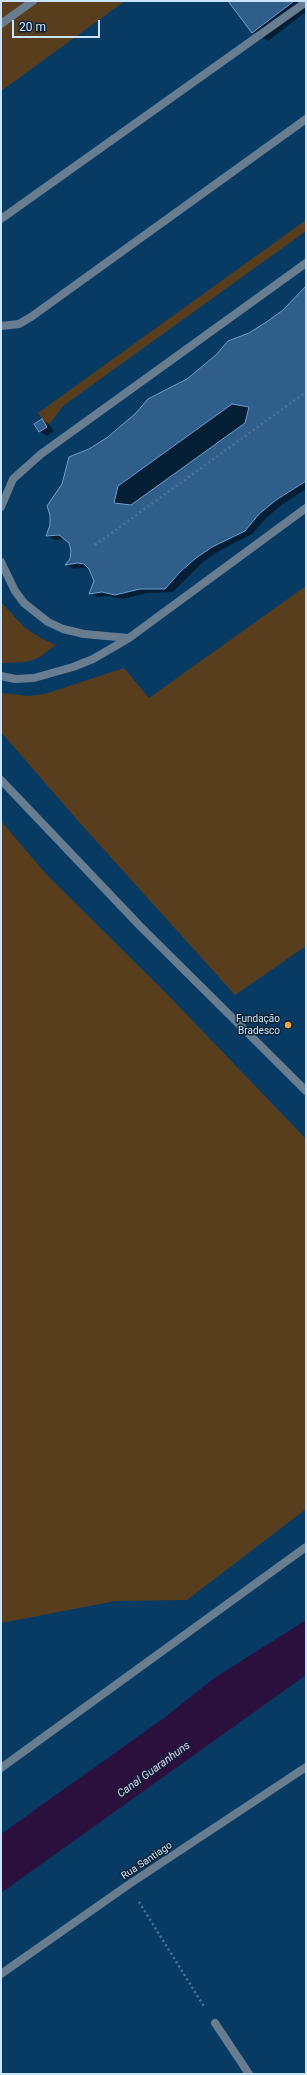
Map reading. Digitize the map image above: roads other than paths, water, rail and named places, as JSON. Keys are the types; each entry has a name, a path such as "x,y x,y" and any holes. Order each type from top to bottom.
{"street":[{"path":"1,24 33,1"},
{"path":"1,219 306,2"},
{"path":"1,326 20,324 31,317 306,119"},
{"path":"1,507 14,479 41,454 306,263"},
{"path":"1,676 34,678 93,659 129,638 306,508"},
{"path":"1,562 7,578 20,597 35,613 48,622 63,629 84,634 129,638"},
{"path":"1,780 135,920 306,1091"},
{"path":"1,1768 306,1547"},
{"name":"Rua Santiago","path":"1,1974 128,1885 306,1767"},
{"path":"215,2024 249,2074"}],"water":[{"name":"Canal Guaranhuns","path":"306,1620 306,1675 1,1893 1,1834 164,1718 213,1679"}],"place":[{"name":"Fundação Bradesco","path":"288,1025"}]}
